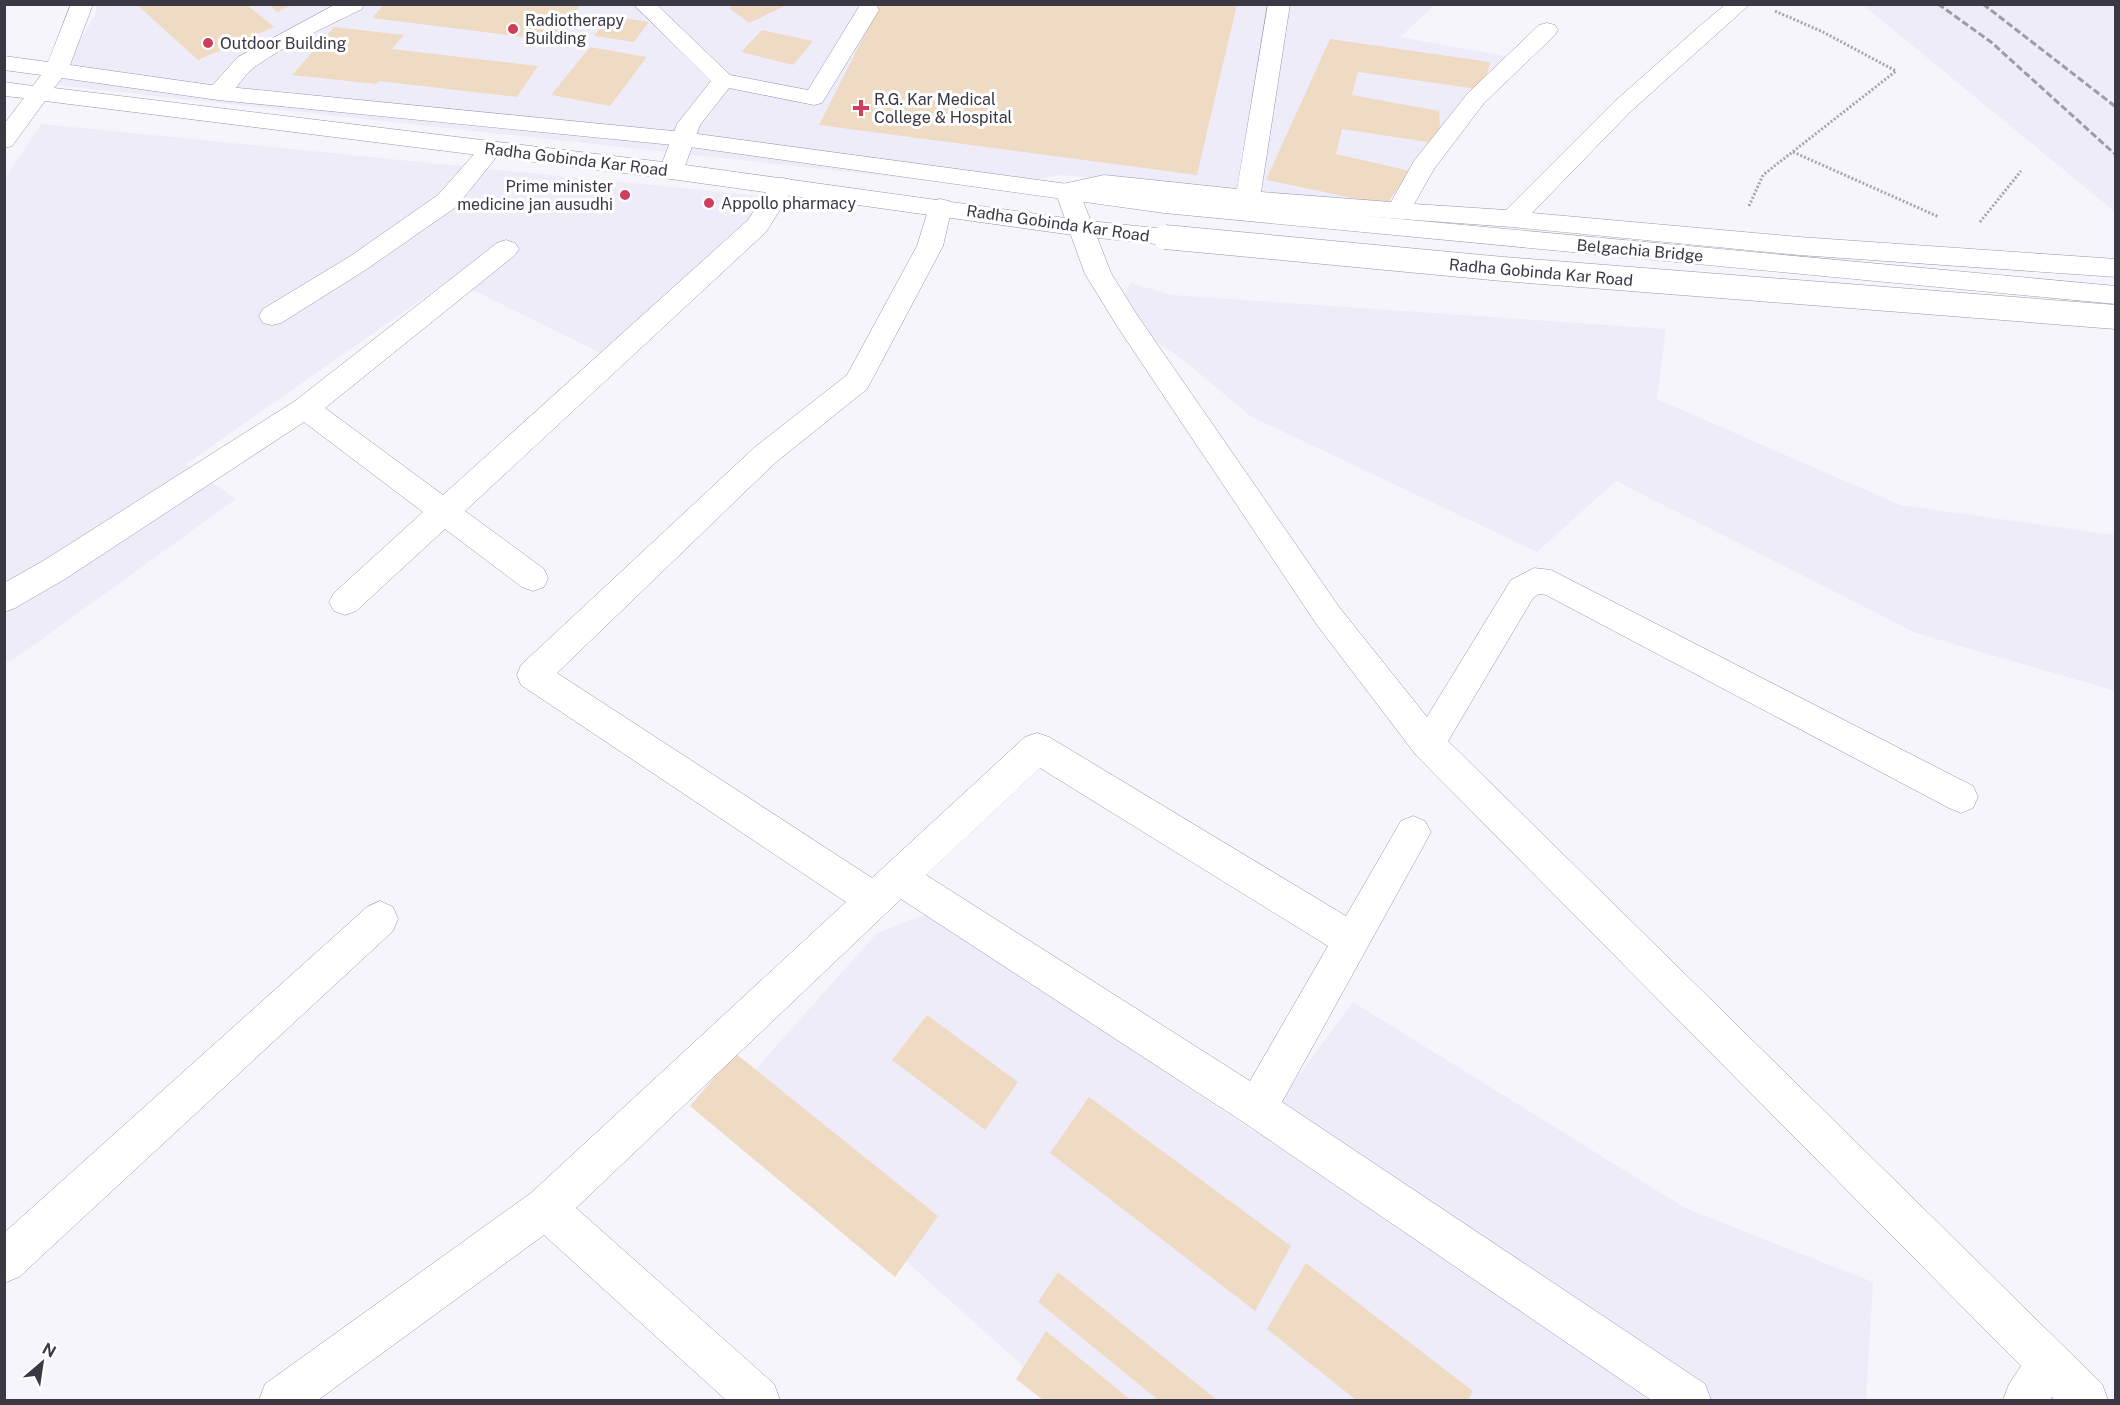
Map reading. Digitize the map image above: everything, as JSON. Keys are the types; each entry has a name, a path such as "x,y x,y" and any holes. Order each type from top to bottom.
{"street":[{"path":"4,141 57,69 82,4"},
{"path":"218,93 246,62 354,4"},
{"path":"643,4 723,80 814,98 868,10"},
{"path":"1248,199 1280,4"},
{"path":"1512,219 1587,140 1691,43 1740,4"},
{"path":"1398,210 1423,166 1476,98 1547,30"},
{"name":"Radha Gobinda Kar Road","path":"9,64 218,93 686,132 1164,205"},
{"path":"671,171 686,132 723,80"},
{"name":"Radha Gobinda Kar Road","path":"4,89 671,171 1080,228 1515,270 2115,317"},
{"path":"272,316 358,263 447,201 491,148"},
{"path":"2086,1401 1428,744 1328,616 1128,322 1098,274 1067,191 1104,183 1248,199 1512,219 1734,240 2115,268"},
{"path":"345,602 757,226 783,186"},
{"name":"Belgachia Bridge","path":"1164,205 2115,295"},
{"path":"940,207 930,246 857,382 765,455 533,675 886,889 1257,1108 1689,1401"},
{"path":"4,599 54,570 305,408 506,249"},
{"path":"305,408 533,578"},
{"path":"1428,744 1522,589 1534,581 1551,583 1961,797"},
{"path":"281,1401 546,1208 1037,748 1352,940"},
{"path":"1257,1108 1413,832"},
{"path":"4,1262 380,918"},
{"path":"546,1208 758,1401"},
{"path":"2025,1401 2048,1363"}],"path":[{"path":"1734,240 1763,175 1896,71 1823,32 1770,9"},
{"path":"1793,152 1972,232"},
{"path":"1953,256 2021,171"}],"shaded area":[{"name":"R.G. Kar Medical College & Hospital","path":"97,4 1436,4 1400,37 1511,57 1440,131 1386,205 1061,175 995,188 54,85 95,15"},
{"path":"1863,5 2115,5 2115,212"},
{"path":"41,124 771,197 744,233 610,358 451,279 186,464 236,499 17,657 5,663 5,178"},
{"path":"1131,283 1172,295 1666,329 1657,399 1900,505 2115,535 2115,691 1916,633 1616,481 1537,552 1250,416 1182,359 1112,313"},
{"path":"929,913 1256,1133 1353,1002 1685,1208 1873,1282 1866,1400 1061,1400 727,1101 877,933"}],"building":[{"name":"Outdoor Building","path":"136,4 246,4 274,27 198,60"},
{"name":"Outdoor Building","path":"269,4 294,4 277,12"},
{"name":"Radiotherapy Building","path":"384,4 581,4 555,41 372,18"},
{"path":"736,4 789,4 749,23 729,8"},
{"path":"880,4 1237,4 1197,175 819,125"},
{"path":"609,16 649,22 634,42 594,36"},
{"path":"334,27 404,35 392,49 538,66 517,97 379,81 376,84 292,75"},
{"path":"762,30 813,41 793,65 741,52"},
{"path":"1330,39 1490,62 1484,90 1358,72 1352,95 1439,111 1441,144 1342,129 1336,154 1410,171 1386,205 1266,180"},
{"path":"590,47 647,57 610,106 551,95"},
{"path":"927,1015 1018,1082 985,1130 892,1060"},
{"path":"735,1053 938,1216 895,1277 690,1106"},
{"path":"1089,1097 1291,1246 1255,1311 1050,1153"},
{"path":"1306,1263 1473,1391 1468,1400 1356,1400 1267,1329"},
{"path":"1058,1272 1217,1400 1158,1400 1038,1302"},
{"path":"1046,1331 1131,1400 1043,1400 1016,1379"}],"railway":[{"path":"1938,4 1991,42 2116,155"},
{"path":"1983,4 2116,107"}],"place":[{"name":"Radiotherapy Building","path":"513,29"},
{"name":"Outdoor Building","path":"208,43"},
{"name":"R.G. Kar Medical College & Hospital","path":"861,108"},
{"name":"Prime minister medicine jan ausudhi","path":"625,195"},
{"name":"Appollo pharmacy","path":"709,203"}]}
